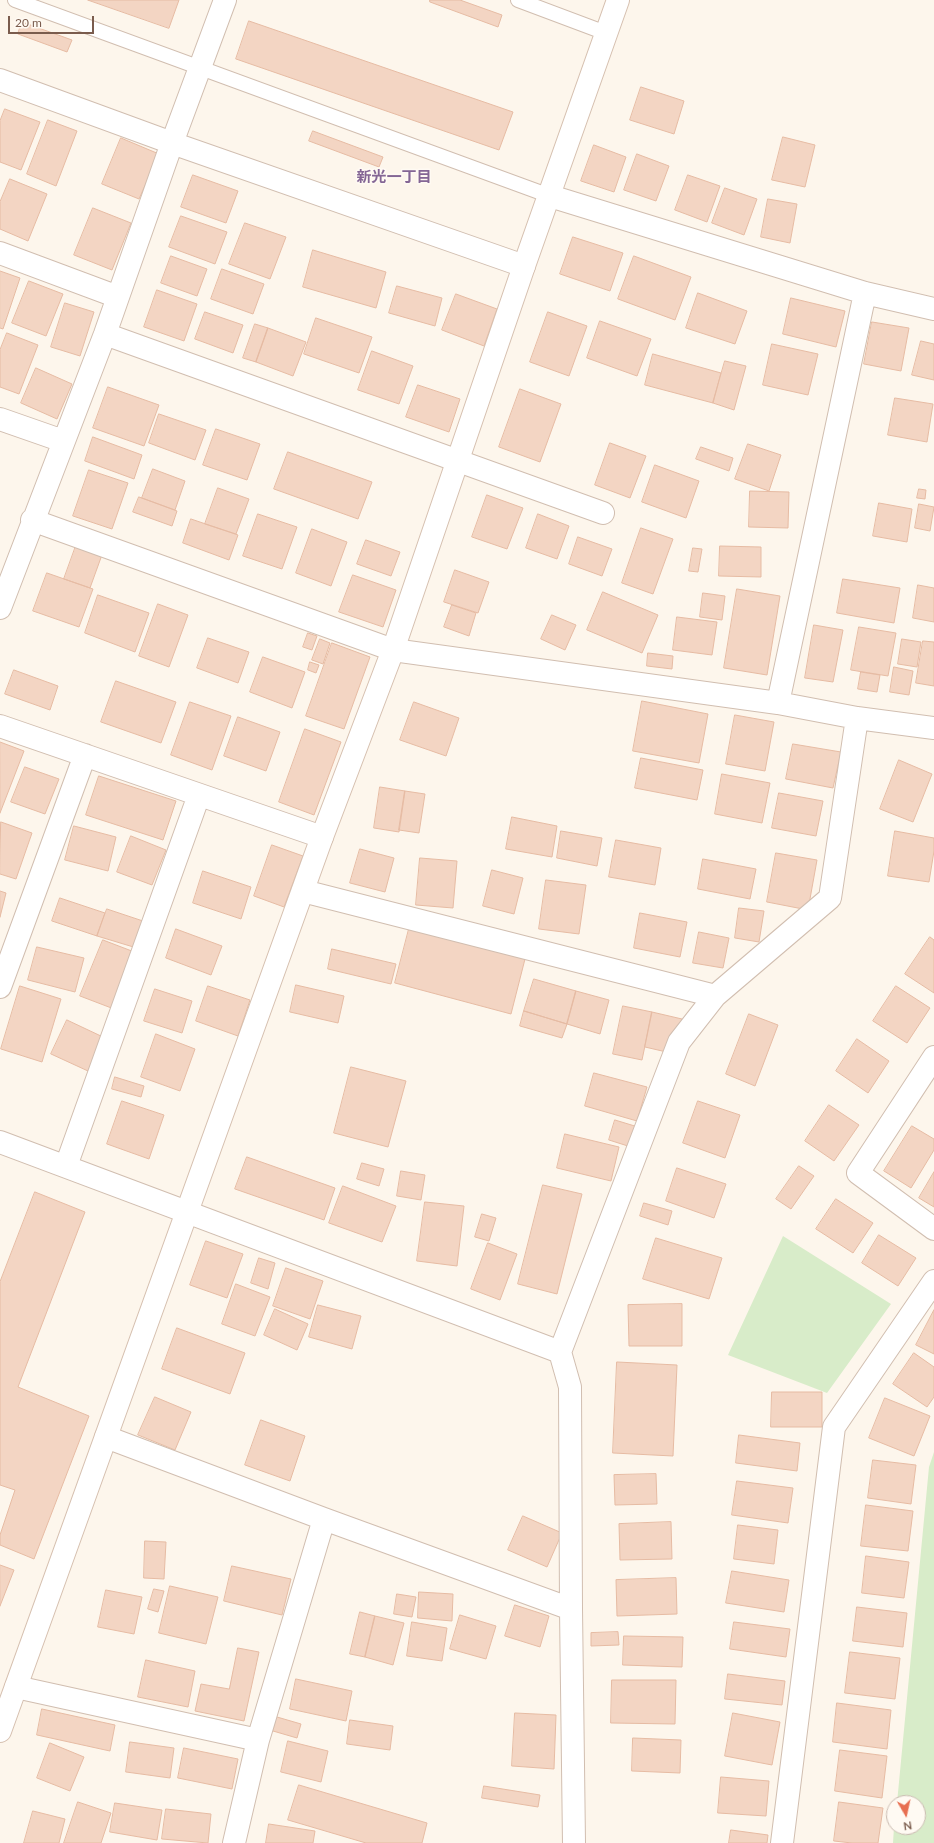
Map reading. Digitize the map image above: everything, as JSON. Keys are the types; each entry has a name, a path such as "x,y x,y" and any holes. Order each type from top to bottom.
{"street":[{"path":"0,608 32,520 105,334 172,143 225,0"},
{"path":"0,1731 322,837 392,650 524,266 618,0"},
{"path":"0,80 172,143 524,266"},
{"path":"550,196 865,293 934,309"},
{"path":"0,253 118,297"},
{"path":"778,703 865,293"},
{"path":"105,334 603,513"},
{"path":"0,419 63,441"},
{"path":"32,520 392,650 778,703 857,718 934,728"},
{"path":"574,1843 570,1386 560,1352 679,1042 715,996 830,898 857,718"},
{"path":"0,726 322,837"},
{"path":"0,987 85,755"},
{"path":"66,1166 200,795"},
{"path":"303,891 715,996"},
{"path":"934,1057 858,1173 934,1229"},
{"path":"0,1142 560,1352"},
{"path":"782,1843 834,1427 934,1281"},
{"path":"106,1437 324,1519 571,1609"},
{"path":"234,1843 258,1740 324,1519"},
{"path":"16,1687 258,1740"}],"lane":[{"path":"15,0 550,196"},
{"path":"518,0 606,33"}],"green space":[{"path":"783,1236 891,1304 827,1393 728,1355"},
{"path":"934,1452 934,1843 893,1843 894,1835 926,1835 926,1795 898,1795 929,1467"}],"building":[{"path":"88,0 179,0 169,28"},
{"path":"430,0 460,0 502,15 498,27 430,2"},
{"path":"249,21 513,112 499,150 236,59"},
{"path":"22,22 72,40 67,52 18,34"},
{"path":"641,87 684,101 674,134 630,120"},
{"path":"5,109 40,122 21,170 0,162 0,121"},
{"path":"48,120 77,131 56,186 27,174"},
{"path":"313,131 383,157 379,167 309,141"},
{"path":"783,137 815,145 805,187 772,180"},
{"path":"121,138 159,154 139,199 102,184"},
{"path":"594,145 626,157 614,192 581,181"},
{"path":"637,154 669,166 656,201 624,190"},
{"path":"193,175 238,191 226,223 181,207"},
{"path":"688,175 720,186 707,222 675,210"},
{"path":"10,179 47,194 28,241 0,229 0,202"},
{"path":"725,188 757,199 744,235 712,223"},
{"path":"768,199 797,204 790,243 761,237"},
{"path":"93,208 131,223 112,270 74,255"},
{"path":"181,216 227,232 215,264 169,247"},
{"path":"245,223 286,237 270,279 229,264"},
{"path":"573,237 623,253 610,291 560,274"},
{"path":"313,250 386,272 376,308 303,287"},
{"path":"171,256 207,269 197,296 161,283"},
{"path":"634,256 691,277 675,320 618,299"},
{"path":"222,269 264,284 253,314 211,299"},
{"path":"0,271 20,278 3,329 0,328"},
{"path":"29,281 63,294 46,336 12,323"},
{"path":"397,286 442,298 435,326 389,313"},
{"path":"157,290 197,304 184,341 144,327"},
{"path":"698,293 747,311 735,344 686,328"},
{"path":"456,294 497,309 484,346 442,330"},
{"path":"791,298 845,311 836,347 783,334"},
{"path":"65,303 94,312 80,356 51,347"},
{"path":"205,312 243,325 233,353 195,339"},
{"path":"548,312 587,326 569,376 530,362"},
{"path":"316,318 372,337 359,373 304,354"},
{"path":"600,321 651,339 637,376 587,358"},
{"path":"872,322 909,328 901,371 864,364"},
{"path":"255,324 268,328 256,362 243,358"},
{"path":"268,328 306,342 293,376 256,362"},
{"path":"7,333 38,345 19,394 0,387 0,350"},
{"path":"921,341 934,344 934,380 912,375"},
{"path":"772,344 818,354 808,395 763,385"},
{"path":"372,351 413,366 399,404 358,390"},
{"path":"653,354 721,373 713,403 645,385"},
{"path":"725,361 746,366 734,410 713,403"},
{"path":"36,368 72,384 57,419 21,403"},
{"path":"418,385 460,399 449,432 406,417"},
{"path":"108,387 159,405 144,446 93,428"},
{"path":"520,389 561,404 540,462 499,447"},
{"path":"895,398 933,404 927,442 888,435"},
{"path":"159,414 206,430 195,460 149,443"},
{"path":"216,429 260,444 247,480 203,465"},
{"path":"93,437 142,455 134,479 85,461"},
{"path":"610,443 646,456 630,498 595,485"},
{"path":"748,444 781,455 769,491 735,479"},
{"path":"701,447 733,458 729,471 696,459"},
{"path":"288,452 372,482 358,519 274,489"},
{"path":"655,465 699,481 686,518 642,502"},
{"path":"153,469 185,481 175,510 142,498"},
{"path":"89,470 128,483 112,529 73,516"},
{"path":"218,488 249,499 236,534 205,524"},
{"path":"919,489 926,490 925,499 917,498"},
{"path":"750,491 789,492 788,528 749,527"},
{"path":"487,495 523,508 507,549 472,537"},
{"path":"139,497 177,511 172,526 133,512"},
{"path":"879,503 912,509 907,542 873,536"},
{"path":"919,504 934,507 930,531 915,528"},
{"path":"258,514 297,527 282,569 243,556"},
{"path":"538,514 569,526 557,559 526,548"},
{"path":"191,519 238,535 229,560 183,543"},
{"path":"641,528 673,539 653,594 622,583"},
{"path":"312,529 347,542 331,586 296,573"},
{"path":"578,537 612,549 602,576 569,564"},
{"path":"366,540 400,552 391,576 357,564"},
{"path":"77,543 103,552 90,588 64,579"},
{"path":"720,546 761,547 761,577 719,576"},
{"path":"693,548 702,549 698,572 689,571"},
{"path":"455,570 489,582 478,613 444,602"},
{"path":"47,573 93,589 79,627 33,611"},
{"path":"353,575 396,590 383,627 339,612"},
{"path":"843,579 900,588 894,623 837,613"},
{"path":"918,585 934,588 934,622 913,618"},
{"path":"737,589 780,596 767,675 724,668"},
{"path":"603,592 658,615 642,653 587,630"},
{"path":"703,593 725,596 722,620 700,617"},
{"path":"98,595 149,613 135,652 85,633"},
{"path":"158,604 188,615 169,667 139,656"},
{"path":"452,605 476,613 469,636 444,627"},
{"path":"552,615 576,625 565,650 541,639"},
{"path":"677,617 717,622 712,655 673,650"},
{"path":"814,625 843,630 833,682 805,678"},
{"path":"859,627 896,633 888,676 851,670"},
{"path":"308,633 317,636 312,650 303,647"},
{"path":"208,638 249,652 238,683 197,668"},
{"path":"320,639 330,643 323,664 312,660"},
{"path":"902,639 921,642 917,667 898,664"},
{"path":"923,641 934,642 934,686 916,683"},
{"path":"332,643 370,657 344,729 306,716"},
{"path":"648,653 673,656 672,669 647,666"},
{"path":"263,657 305,672 292,708 250,692"},
{"path":"310,662 319,665 316,673 308,670"},
{"path":"894,667 913,671 909,695 890,692"},
{"path":"14,670 58,686 50,710 5,694"},
{"path":"861,672 880,675 877,692 858,689"},
{"path":"116,681 176,702 161,743 101,722"},
{"path":"642,701 708,714 699,763 633,751"},
{"path":"190,702 231,716 212,770 171,755"},
{"path":"414,702 459,718 446,756 400,740"},
{"path":"735,715 774,722 765,771 726,764"},
{"path":"238,717 280,732 266,771 224,756"},
{"path":"305,729 341,742 314,815 279,802"},
{"path":"0,742 24,751 0,813"},
{"path":"793,744 841,752 833,788 786,779"},
{"path":"641,758 703,770 697,800 635,788"},
{"path":"899,760 932,774 913,822 880,809"},
{"path":"25,767 59,779 45,814 11,802"},
{"path":"722,774 770,783 762,823 715,814"},
{"path":"99,776 176,801 163,840 86,815"},
{"path":"380,787 405,791 399,832 374,828"},
{"path":"405,791 425,794 419,833 399,830"},
{"path":"779,793 823,801 816,836 772,828"},
{"path":"512,817 557,826 552,857 506,849"},
{"path":"1,822 32,833 16,879 0,874"},
{"path":"74,826 116,837 108,871 65,860"},
{"path":"561,831 602,838 597,866 557,858"},
{"path":"895,831 934,838 934,851 929,882 888,876"},
{"path":"131,836 166,850 152,885 117,872"},
{"path":"616,840 661,848 655,885 609,877"},
{"path":"272,845 303,856 284,907 254,896"},
{"path":"360,849 394,858 385,892 350,883"},
{"path":"776,853 817,860 808,910 767,902"},
{"path":"420,858 457,861 453,908 416,905"},
{"path":"703,859 756,869 750,899 698,889"},
{"path":"492,870 523,878 514,914 483,906"},
{"path":"203,871 251,887 241,919 193,903"},
{"path":"546,880 586,885 579,934 539,929"},
{"path":"0,891 6,893 0,917"},
{"path":"60,898 105,913 97,936 52,921"},
{"path":"739,908 764,911 759,942 735,938"},
{"path":"107,909 149,923 140,949 97,936"},
{"path":"640,913 687,922 680,957 634,948"},
{"path":"176,929 222,946 211,975 166,958"},
{"path":"409,929 525,959 511,1014 395,983"},
{"path":"699,932 729,938 723,968 693,963"},
{"path":"930,937 934,940 934,993 905,974"},
{"path":"103,940 137,953 114,1009 80,996"},
{"path":"37,947 84,958 75,992 28,980"},
{"path":"332,949 396,964 391,984 328,969"},
{"path":"534,979 576,991 567,1024 524,1011"},
{"path":"296,985 344,996 338,1023 290,1012"},
{"path":"20,986 61,999 42,1062 1,1049"},
{"path":"208,986 250,1000 238,1036 196,1021"},
{"path":"896,986 930,1008 907,1043 873,1021"},
{"path":"155,989 192,1001 182,1033 144,1021"},
{"path":"576,991 609,1000 600,1034 567,1024"},
{"path":"623,1006 652,1012 642,1060 613,1054"},
{"path":"524,1011 567,1024 562,1038 520,1026"},
{"path":"652,1012 682,1019 675,1054 645,1047"},
{"path":"749,1014 778,1025 755,1086 726,1074"},
{"path":"67,1020 103,1037 88,1071 51,1054"},
{"path":"156,1034 195,1049 180,1091 141,1077"},
{"path":"857,1039 889,1061 868,1093 836,1071"},
{"path":"351,1067 406,1081 388,1147 334,1133"},
{"path":"594,1073 647,1087 637,1121 585,1106"},
{"path":"115,1077 144,1086 141,1097 112,1089"},
{"path":"122,1101 164,1115 149,1159 107,1144"},
{"path":"698,1101 740,1115 725,1158 683,1143"},
{"path":"829,1105 859,1125 834,1161 805,1141"},
{"path":"615,1120 638,1127 631,1147 609,1140"},
{"path":"912,1126 934,1139 934,1150 911,1188 884,1171"},
{"path":"565,1134 619,1147 611,1181 557,1168"},
{"path":"247,1157 335,1188 324,1220 235,1189"},
{"path":"362,1163 384,1169 379,1186 357,1179"},
{"path":"799,1166 814,1176 791,1209 776,1199"},
{"path":"677,1168 726,1184 714,1218 666,1201"},
{"path":"401,1171 425,1175 421,1200 397,1196"},
{"path":"934,1172 934,1207 919,1198"},
{"path":"543,1185 582,1194 557,1294 518,1284"},
{"path":"343,1186 396,1206 382,1242 329,1223"},
{"path":"35,1192 85,1212 18,1387 89,1416 34,1559 0,1545 0,1535 15,1490 0,1485 0,1282"},
{"path":"836,1199 873,1223 853,1253 816,1229"},
{"path":"425,1202 464,1206 457,1266 417,1261"},
{"path":"644,1203 672,1211 668,1225 640,1216"},
{"path":"482,1214 496,1218 489,1241 475,1237"},
{"path":"879,1235 916,1258 898,1286 862,1263"},
{"path":"656,1238 722,1258 709,1299 643,1279"},
{"path":"206,1241 243,1254 227,1298 190,1285"},
{"path":"488,1243 517,1254 500,1300 471,1289"},
{"path":"259,1258 275,1263 268,1289 251,1283"},
{"path":"286,1268 323,1281 310,1319 273,1306"},
{"path":"236,1284 270,1297 255,1336 222,1324"},
{"path":"682,1304 682,1346 629,1346 628,1305"},
{"path":"318,1305 361,1316 352,1349 309,1337"},
{"path":"275,1309 308,1324 297,1350 264,1335"},
{"path":"934,1310 934,1354 916,1345"},
{"path":"177,1328 245,1353 230,1394 162,1369"},
{"path":"914,1353 934,1367 934,1397 927,1407 893,1384"},
{"path":"617,1362 677,1365 673,1456 613,1453"},
{"path":"772,1392 822,1392 822,1427 771,1427"},
{"path":"155,1397 191,1412 175,1450 138,1435"},
{"path":"885,1398 930,1416 914,1456 869,1438"},
{"path":"261,1420 305,1436 290,1481 245,1465"},
{"path":"739,1435 800,1443 797,1471 736,1463"},
{"path":"873,1460 916,1465 911,1504 868,1498"},
{"path":"656,1474 657,1504 615,1505 614,1475"},
{"path":"737,1481 793,1488 788,1523 732,1515"},
{"path":"866,1505 913,1511 908,1551 861,1546"},
{"path":"523,1516 562,1533 547,1567 508,1550"},
{"path":"671,1522 672,1559 620,1560 619,1524"},
{"path":"738,1525 778,1530 774,1564 734,1559"},
{"path":"145,1541 166,1542 164,1579 144,1578"},
{"path":"866,1556 909,1562 904,1598 862,1593"},
{"path":"0,1565 14,1570 0,1606"},
{"path":"232,1566 291,1579 282,1615 224,1601"},
{"path":"732,1571 789,1580 784,1612 726,1603"},
{"path":"676,1578 677,1614 617,1616 616,1580"},
{"path":"170,1586 218,1597 206,1644 159,1633"},
{"path":"154,1589 164,1591 158,1612 148,1609"},
{"path":"106,1590 142,1597 134,1634 98,1627"},
{"path":"419,1592 453,1594 452,1621 418,1618"},
{"path":"397,1594 416,1597 412,1617 394,1614"},
{"path":"515,1605 549,1616 540,1647 505,1636"},
{"path":"857,1607 907,1613 903,1647 853,1641"},
{"path":"360,1612 375,1616 365,1657 350,1654"},
{"path":"460,1615 496,1626 486,1659 450,1649"},
{"path":"375,1616 404,1623 393,1665 365,1657"},
{"path":"412,1622 447,1628 442,1661 407,1656"},
{"path":"734,1622 790,1629 786,1657 730,1649"},
{"path":"618,1632 619,1645 591,1646 591,1633"},
{"path":"624,1636 683,1637 682,1667 623,1665"},
{"path":"238,1648 259,1652 244,1721 195,1711 201,1684 229,1689"},
{"path":"850,1652 900,1658 895,1699 845,1693"},
{"path":"146,1660 195,1671 188,1707 138,1697"},
{"path":"728,1674 785,1681 782,1705 725,1699"},
{"path":"296,1679 352,1691 346,1721 290,1709"},
{"path":"612,1680 676,1680 675,1724 611,1723"},
{"path":"837,1703 891,1710 887,1749 833,1742"},
{"path":"42,1709 115,1725 110,1751 37,1735"},
{"path":"515,1713 556,1715 554,1769 512,1766"},
{"path":"733,1713 780,1722 772,1765 725,1756"},
{"path":"277,1717 301,1724 297,1738 273,1731"},
{"path":"350,1720 393,1726 390,1750 347,1744"},
{"path":"633,1738 681,1740 680,1773 632,1771"},
{"path":"288,1741 328,1751 321,1782 281,1772"},
{"path":"130,1742 174,1748 170,1778 126,1772"},
{"path":"50,1743 84,1757 70,1791 37,1778"},
{"path":"184,1748 238,1759 232,1789 178,1778"},
{"path":"840,1750 887,1756 882,1798 835,1791"},
{"path":"721,1777 769,1781 766,1816 718,1813"},
{"path":"299,1785 427,1823 422,1843 366,1843 288,1820"},
{"path":"484,1786 540,1795 538,1807 482,1798"},
{"path":"78,1802 111,1813 101,1843 64,1843"},
{"path":"839,1802 883,1808 878,1843 834,1841"},
{"path":"115,1803 162,1810 157,1840 110,1832"},
{"path":"166,1809 211,1814 208,1843 162,1839"},
{"path":"33,1811 65,1819 59,1843 24,1843"},
{"path":"269,1824 315,1831 313,1843 266,1843"},
{"path":"731,1830 768,1835 767,1843 729,1843"}],"district":[{"name":"新光一丁目","path":"394,177"}]}
